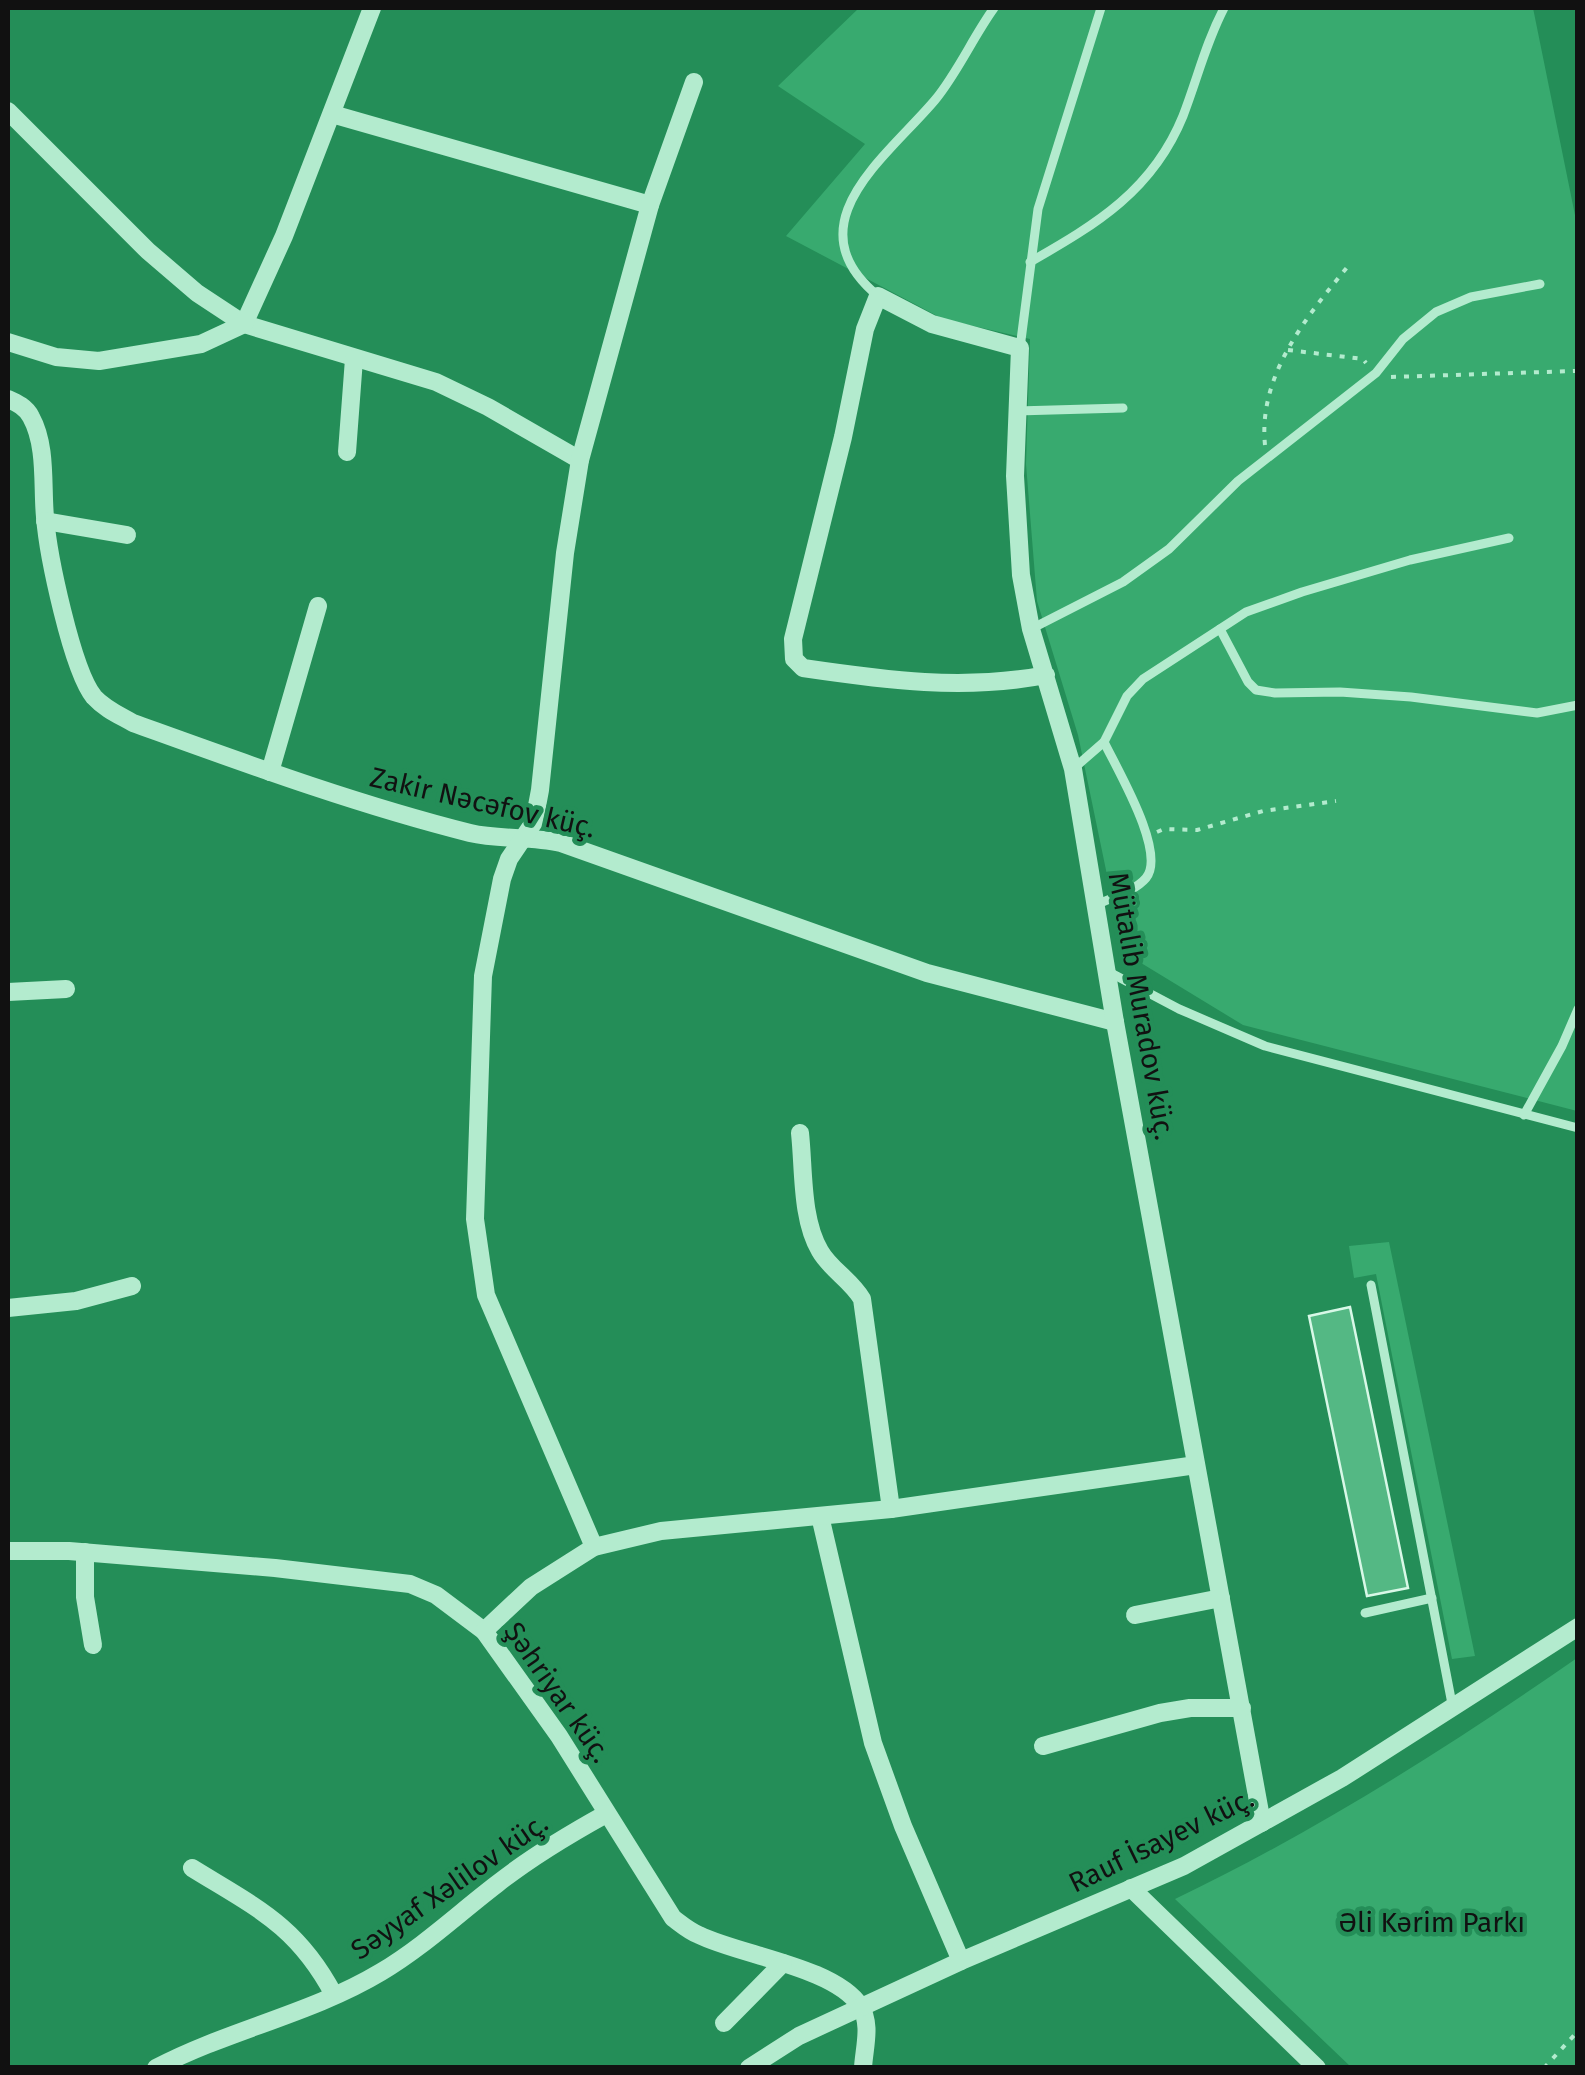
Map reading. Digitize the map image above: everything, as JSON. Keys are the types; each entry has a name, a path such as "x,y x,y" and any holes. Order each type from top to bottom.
{"street":[{"path":"8,342 56,357 100,362 201,344 244,324 284,236 372,8"},
{"path":"594,1546 486,1295 474,1219 483,976 502,879 510,858 534,822 565,553 580,460 650,206 694,82"},
{"path":"8,111 148,252 197,293 244,324 436,382 580,460"},
{"path":"332,114 650,206"},
{"path":"1020,348 932,324 878,296 865,329 794,640 794,659 804,668 900,683 1001,684 1046,675"},
{"name":"Mütalib Muradov küç.","path":"1020,348 1015,476 1030,629 1073,769 1262,1823"},
{"path":"347,452 354,359"},
{"name":"Zakir Nəcəfov küç.","path":"8,398 32,418 40,441 45,521 56,582 82,675 91,694 133,723 330,793 474,834 561,843 927,974 1116,1022"},
{"path":"45,521 127,535"},
{"path":"270,772 318,606"},
{"path":"8,992 66,988"},
{"path":"800,1133 810,1230 821,1254 852,1283 862,1299 891,1508"},
{"path":"8,1308 76,1302 132,1286"},
{"path":"484,1631 531,1587 594,1546 661,1532 891,1508 1196,1465"},
{"path":"820,1516 873,1743 903,1826 961,1961"},
{"name":"Şəhriyar küç.","path":"8,1550 85,1552 275,1568 410,1584 436,1595 484,1631 559,1736 673,1918 710,1940 782,1963 844,1991 861,2007"},
{"path":"85,1552 85,1596 93,1645"},
{"path":"1135,1615 1221,1598"},
{"name":"Rauf İsayev küç.","path":"749,2068 786,2042 861,2007 1184,1866 1453,1709 1578,1627"},
{"path":"1044,1746 1160,1713 1190,1708 1242,1708"},
{"name":"Səyyaf Xəlilov küç.","path":"156,2068 188,2051 334,1995 380,1973 532,1858 606,1814"},
{"path":"192,1868 265,1911 319,1966 334,1995"},
{"path":"1131,1888 1317,2068"},
{"path":"724,2023 782,1963"},
{"path":"861,2007 866,2034 863,2068"}],"lane":[{"path":"878,296 860,281 845,256 847,208 859,184 938,97 994,8"},
{"path":"1020,348 1038,209 1101,8"},
{"path":"1030,262 1095,226 1139,187 1167,150 1205,46 1224,8"},
{"path":"1030,629 1123,582 1169,549 1238,481 1376,374 1403,339 1436,312 1471,298 1540,284"},
{"path":"1017,411 1123,408"},
{"path":"1073,769 1104,742 1127,696 1143,679 1246,612 1410,560 1509,538"},
{"path":"1220,629 1256,690 1412,697 1537,713 1578,705"},
{"path":"1098,904 1137,886 1149,876 1152,860 1148,836 1104,742"},
{"path":"1108,972 1179,1009 1265,1046 1578,1128"},
{"path":"1524,1115 1578,1008"},
{"path":"1371,1285 1453,1709"},
{"path":"1364,1613 1432,1598"}],"path":[{"path":"1266,459 1262,420 1288,350 1298,327 1349,265"},
{"path":"1288,350 1362,359 1376,374 1396,378 1575,371"},
{"path":"1148,836 1164,829 1197,830 1263,811 1336,801"},
{"path":"1544,2068 1578,2031"}],"green space":[{"path":"859,8 1533,8 1578,230 1577,1111 1243,1025 1123,952 1078,735 1037,601 1026,464 1030,339 943,319 786,236 865,144 778,86"},
{"path":"1389,1242 1475,1656 1452,1659 1376,1274 1354,1278 1349,1246"},
{"name":"Əli Kərim Parkı","path":"1577,1658 1577,2067 1351,2067 1175,1899 1279,1846 1380,1787"}],"building":[{"path":"1350,1307 1408,1588 1367,1596 1309,1316"}]}
